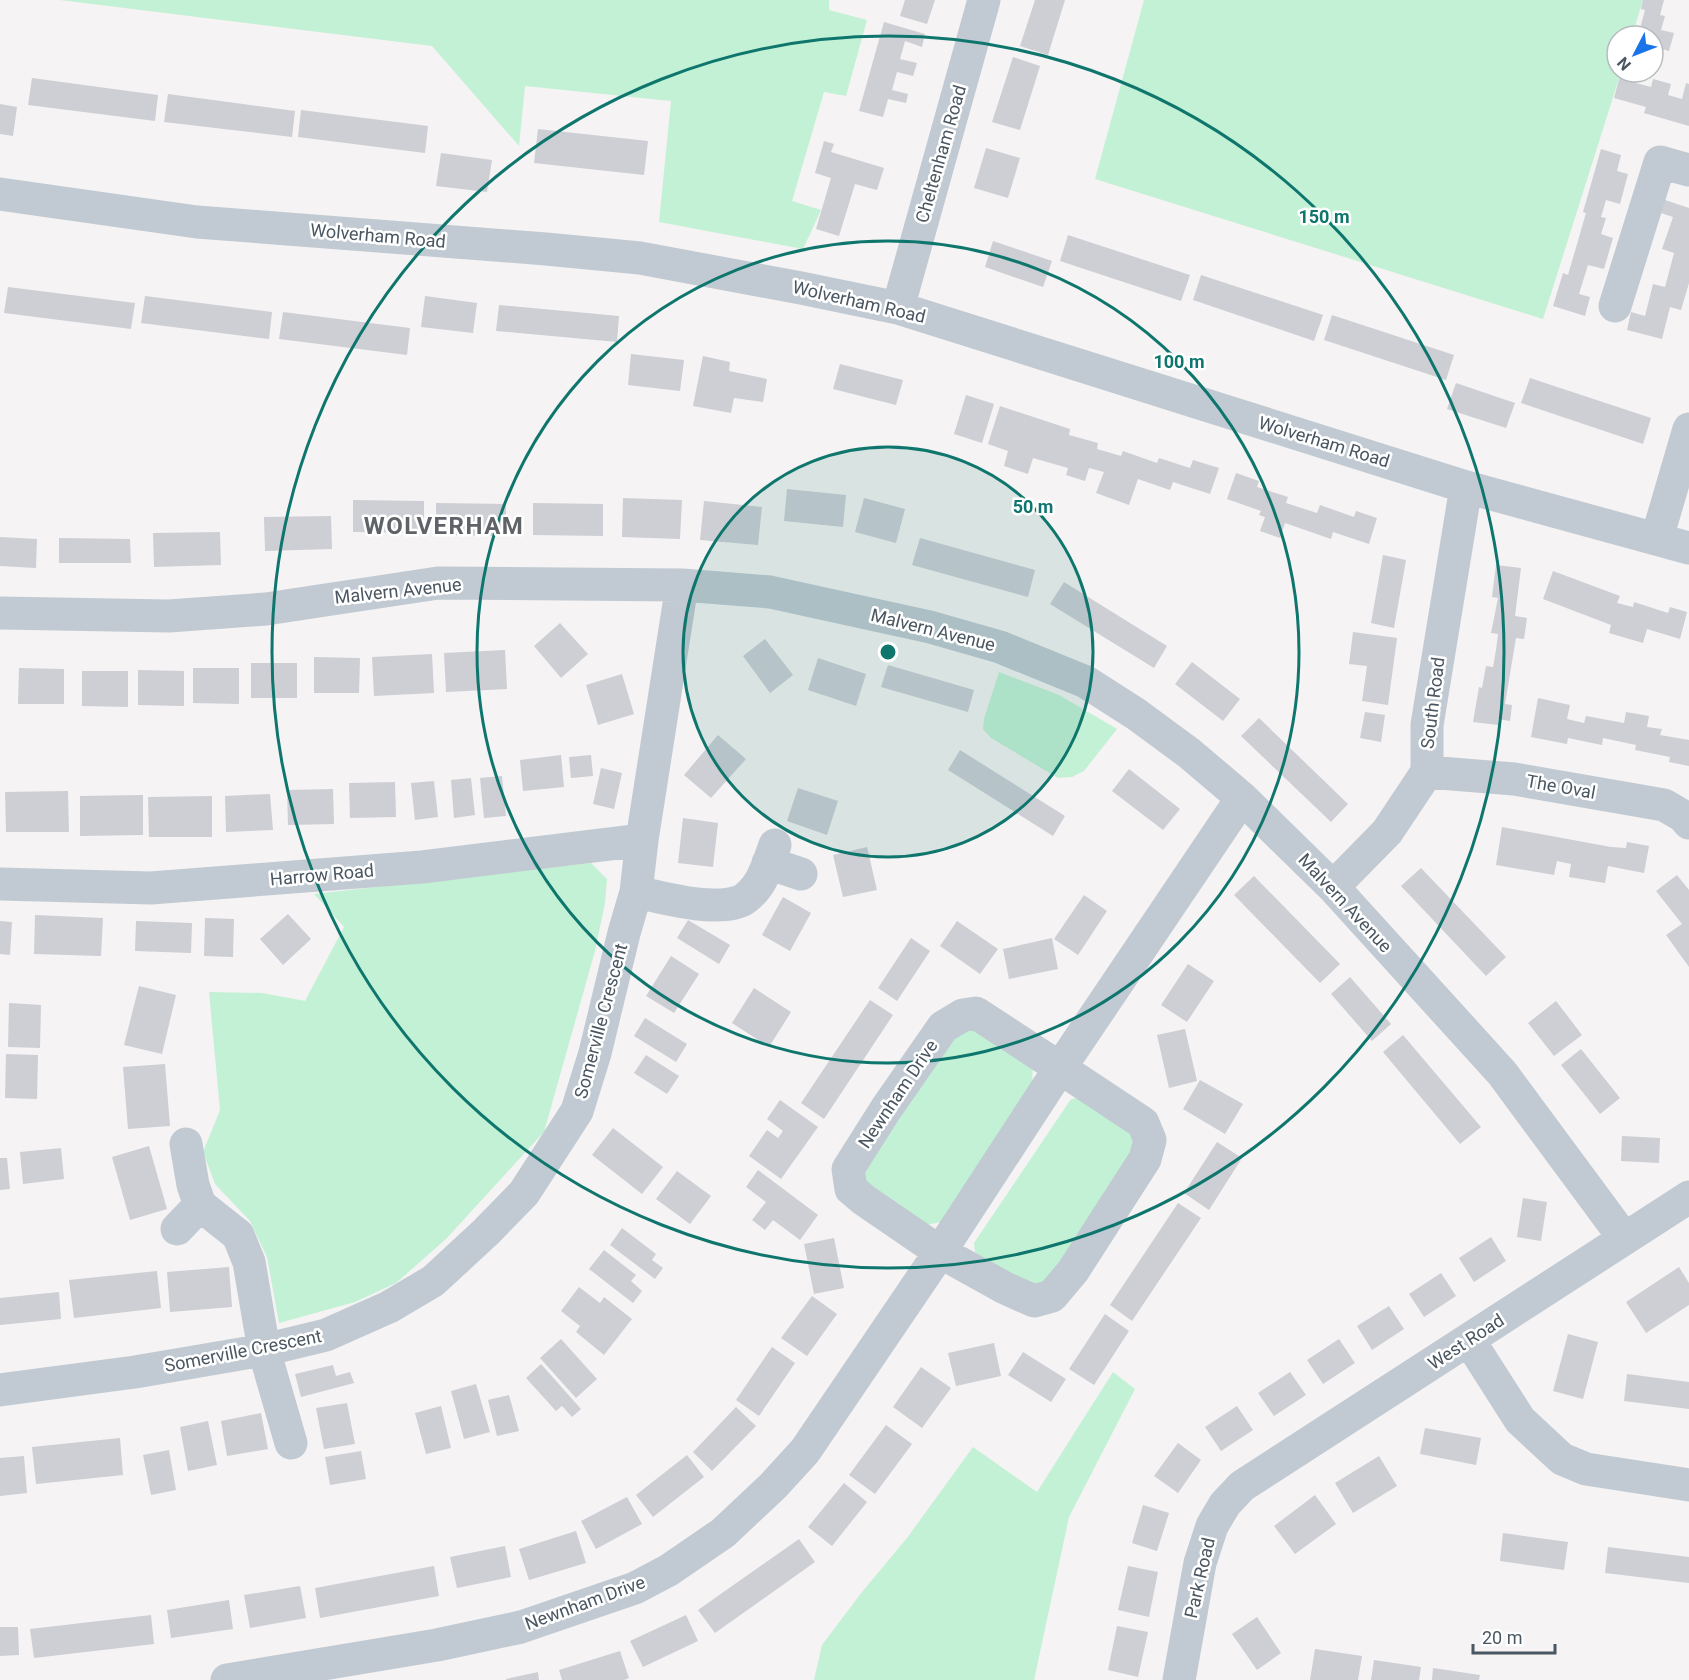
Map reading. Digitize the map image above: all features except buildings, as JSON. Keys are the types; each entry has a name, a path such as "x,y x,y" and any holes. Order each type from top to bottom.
{"street":[{"name":"Cheltenham Road","path":"898,308 984,0"},
{"path":"1615,306 1660,162 1689,170"},
{"name":"Wolverham Road","path":"0,194 197,222 640,258 898,308 1466,487 1689,548"},
{"path":"1657,538 1689,429"},
{"name":"South Road","path":"1333,887 1387,832 1427,772 1427,725 1466,487"},
{"name":"Malvern Avenue","path":"0,613 169,616 266,609 438,583 682,585 770,592 930,627 1000,647 1086,682 1136,714 1189,753 1242,798 1333,887 1502,1073 1624,1238"},
{"name":"Somerville Crescent","path":"0,1390 135,1372 264,1350 326,1335 390,1307 433,1281 524,1193 577,1111 595,1053 636,892 682,585"},
{"name":"The Oval","path":"1427,772 1514,779 1664,805 1683,816 1689,823"},
{"name":"Newnham Drive","path":"227,1680 437,1645 521,1627 635,1588 669,1570 723,1533 806,1451 1242,798"},
{"name":"Harrow Road","path":"0,884 162,887 422,867 642,840"},
{"path":"636,892 693,903 720,905 740,902 762,879 771,854 801,874"},
{"name":"Newnham Drive","path":"976,1013 1060,1068 1143,1123 1150,1140 1144,1159 1103,1226 1073,1271 1052,1296 1035,1301 1005,1288 940,1252 851,1189 848,1169 886,1109 943,1027 963,1015 976,1013"},
{"path":"186,1143 188,1163 201,1205 238,1235 249,1262 264,1350 291,1443"},
{"name":"West Road","path":"1242,1486 1689,1197"},
{"path":"177,1229 201,1205"},
{"path":"1470,1340 1520,1420 1562,1459 1586,1469 1689,1485"},
{"name":"Park Road","path":"1179,1680 1200,1563 1212,1526 1225,1504 1242,1486"}],"green space":[{"path":"60,0 829,0 829,10 867,20 846,96 824,92 792,201 821,210 803,249 659,222 671,101 525,86 519,146 432,46"},
{"path":"1144,0 1643,0 1636,24 1605,24 1605,84 1617,84 1543,319 1095,179"},
{"path":"999,672 1059,695 1117,729 1084,771 1072,777 1058,778 991,738 983,729"},
{"path":"591,863 607,879 605,903 595,951 544,1132 446,1239 396,1283 355,1302 279,1323 267,1257 250,1221 215,1184 203,1152 220,1110 209,992 262,993 305,1001 344,927 314,894"},
{"path":"968,1022 1033,1067 1032,1085 941,1222 926,1225 866,1187 860,1168 950,1033"},
{"path":"1071,1099 1089,1101 1139,1141 1049,1285 1036,1290 999,1272 975,1252 974,1243"},
{"path":"1113,1372 1135,1389 1069,1517 1034,1680 814,1680 822,1645 907,1538 973,1447 1037,1492"}],"district":[{"name":"WOLVERHAM","path":"444,526"}]}
